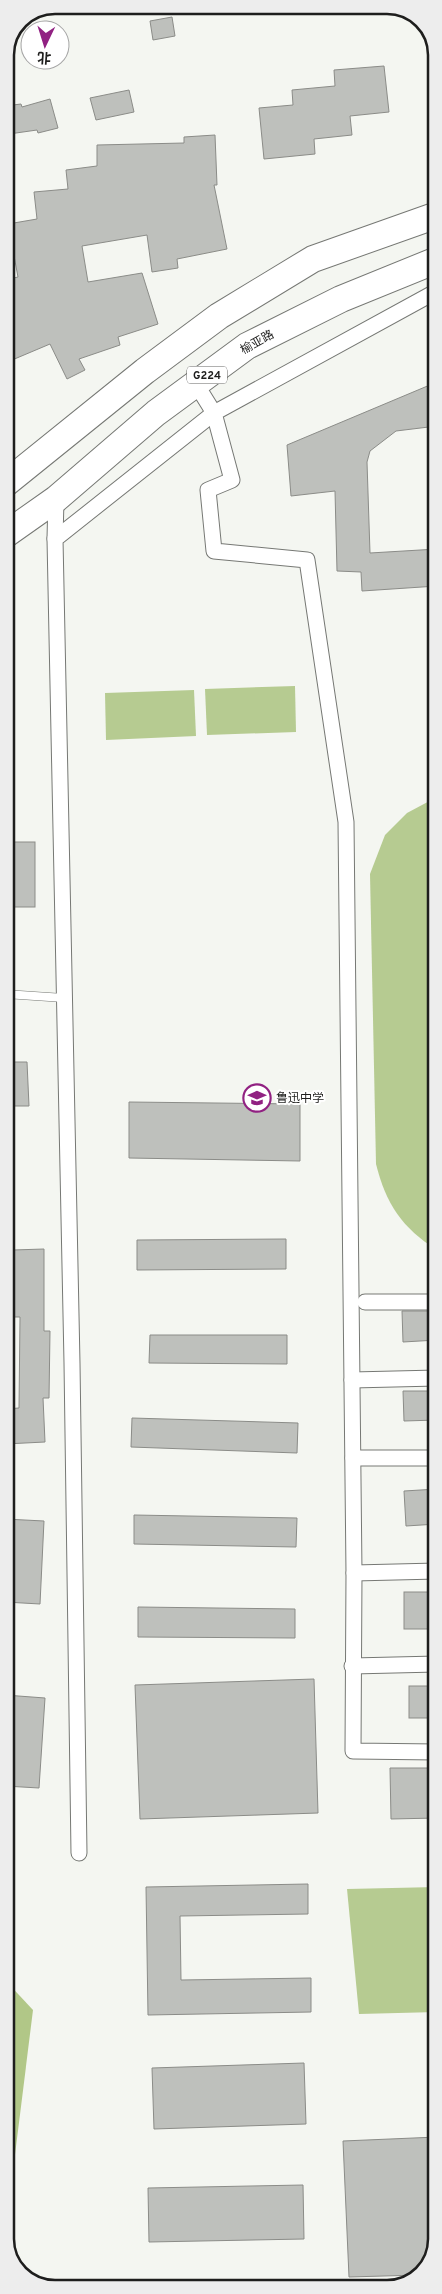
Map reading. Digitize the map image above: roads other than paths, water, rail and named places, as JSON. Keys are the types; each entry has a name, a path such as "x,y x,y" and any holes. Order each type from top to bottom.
{"highway":[{"path":"14,477 145,370 219,316 313,259 428,218"},
{"name":"榆亚路","path":"14,529 56,499 156,414 247,346 341,299 428,264"}],"street":[{"path":"55,539 214,413 428,296"},
{"path":"196,384 214,413 232,480 208,490 214,551 307,560 346,822 354,1573 352,1751 428,1752"},
{"path":"56,499 55,539 79,1853"},
{"path":"365,1302 428,1302"},
{"path":"352,1380 428,1378"},
{"path":"353,1458 428,1458"},
{"path":"354,1573 428,1571"},
{"path":"352,1666 428,1664"}],"lane":[{"path":"14,995 64,998"}],"place":[{"name":"鲁迅中学","path":"257,1098"}]}
